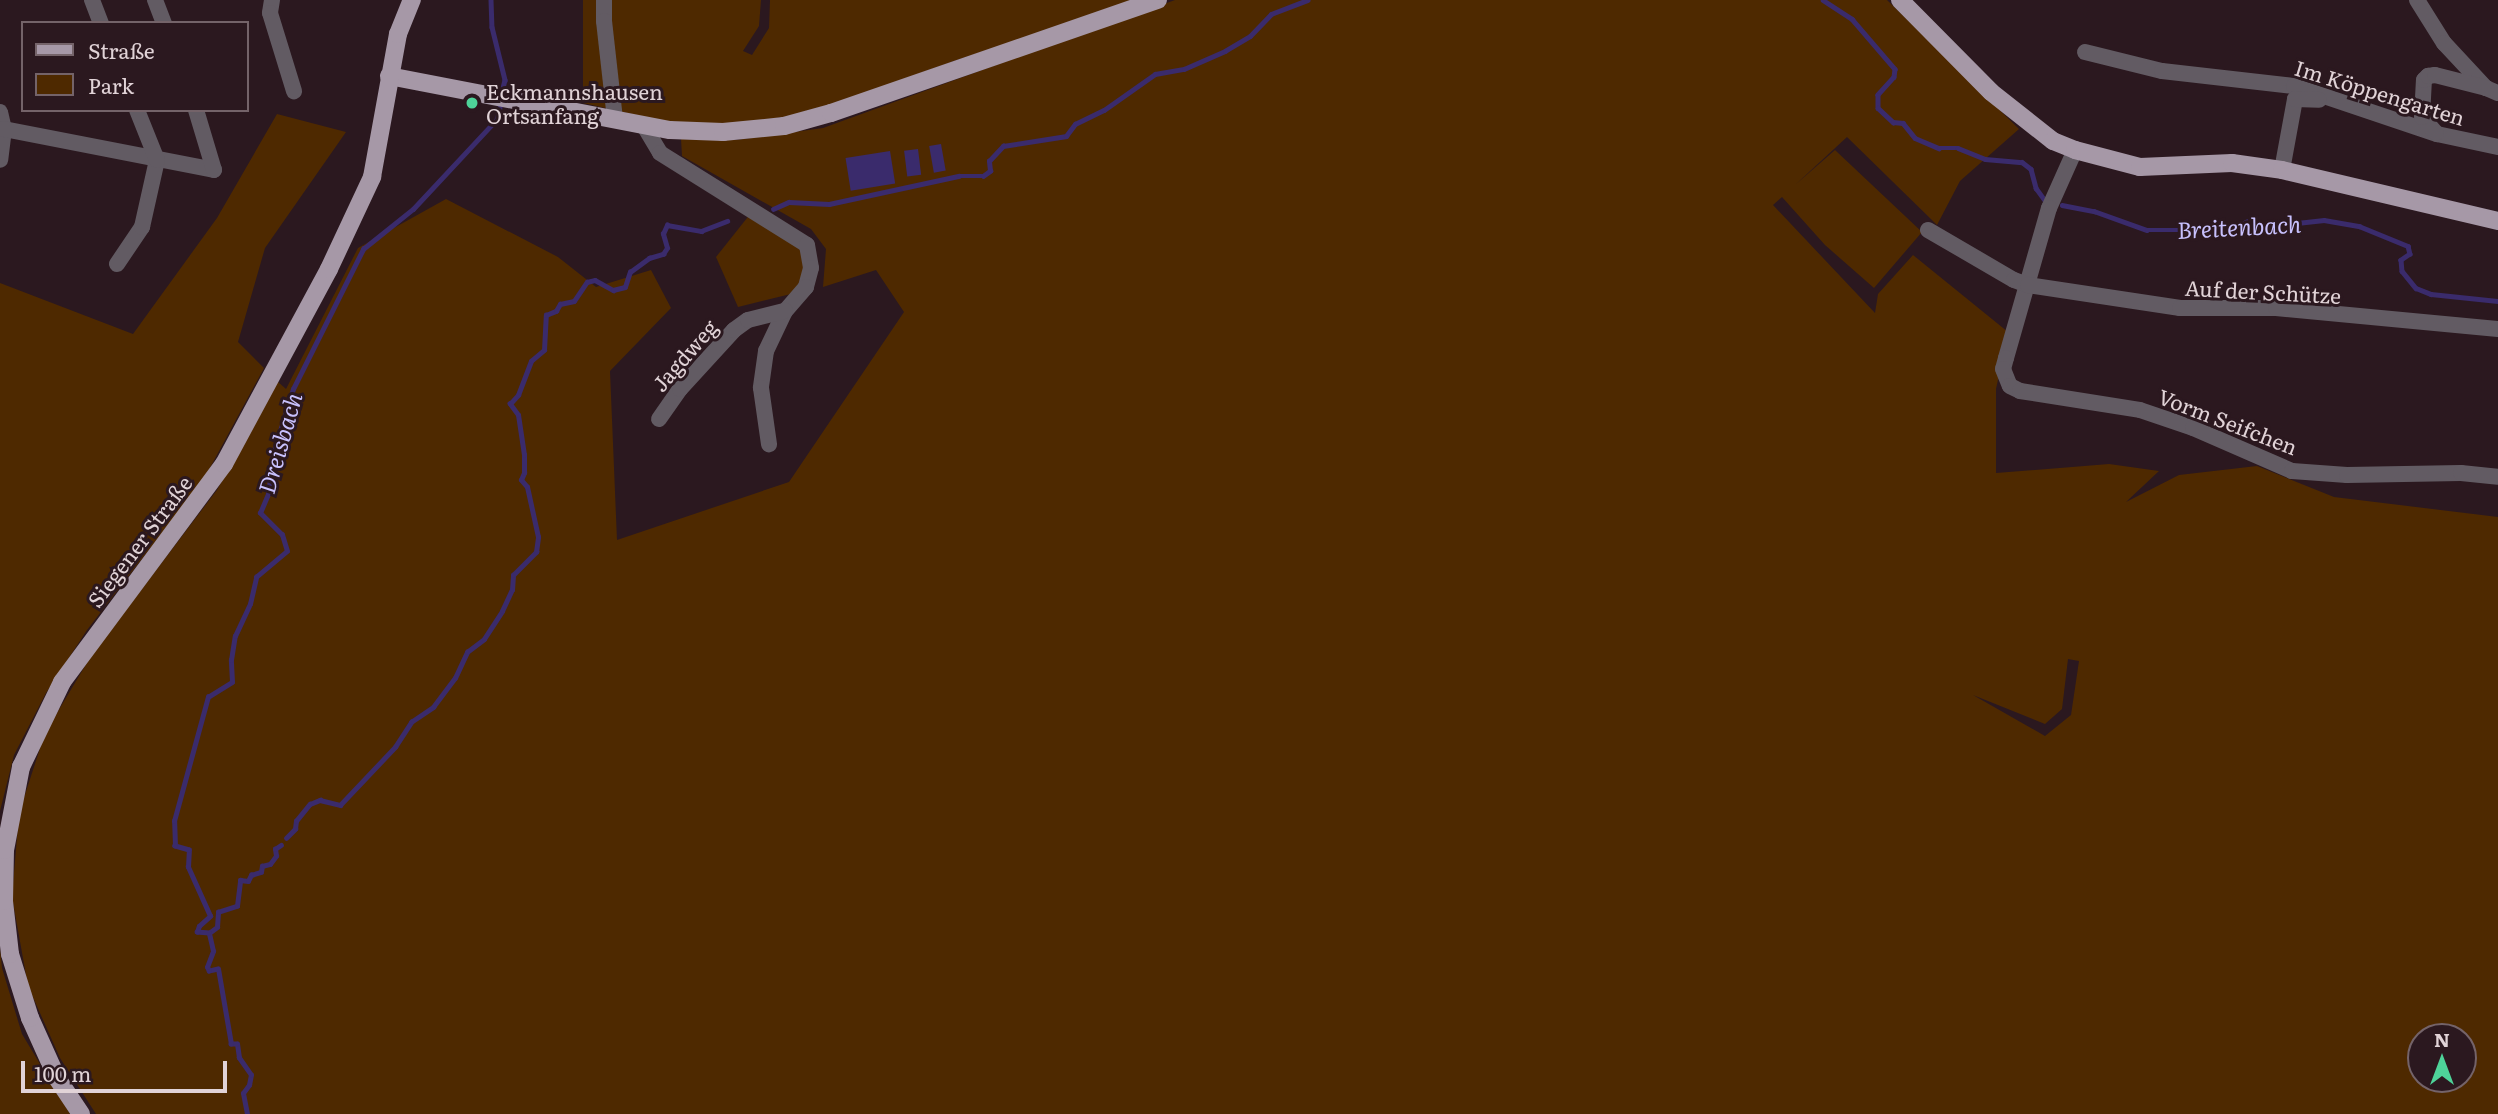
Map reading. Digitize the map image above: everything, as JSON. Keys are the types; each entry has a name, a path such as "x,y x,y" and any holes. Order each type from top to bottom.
{"main road":[{"name":"Siegener Straße","path":"81,1114 57,1078 30,1018 10,954 4,901 5,850 21,766 62,682 201,499 250,420 352,224 372,177 398,34 412,0"},
{"path":"389,76 644,126 723,132 784,126 831,113 1158,0"},
{"path":"1900,0 1991,92 2053,141 2075,150 2140,167 2232,163 2283,170 2498,221"}],"street":[{"path":"92,0 100,21"},
{"path":"155,0 163,21"},
{"path":"272,0 270,13 294,91"},
{"path":"604,0 615,119"},
{"path":"2401,0 2417,0 2444,43 2492,90"},
{"name":"Im Köppengarten","path":"2085,52 2162,72 2294,86 2437,134 2498,147"},
{"path":"2437,134 2422,117 2424,80 2435,75 2492,90"},
{"path":"2283,170 2295,99 2329,98"},
{"path":"0,112 4,129 0,160"},
{"path":"117,264 142,227 157,160 138,112"},
{"path":"4,129 214,170 197,112"},
{"path":"644,126 660,153 807,245 811,268 806,287 785,311 773,332 762,372 761,388 769,444"},
{"path":"2028,285 2049,208 2075,150"},
{"name":"Auf der Schütze","path":"1928,230 2014,280 2028,285 2180,309 2276,309 2498,329"},
{"name":"Vorm Seifchen","path":"2028,285 2003,369 2010,386 2020,391 2140,410 2193,428 2292,471 2347,475 2461,473 2498,477"},
{"name":"Jagdweg","path":"659,419 674,397 734,330 748,320 785,311"}],"green space":[{"path":"583,0 761,0 759,26 743,51 752,55 769,28 770,0 1141,0 842,101 785,117 719,125 663,121 583,103"},
{"path":"1175,0 1887,0 2019,129 1960,181 1937,225 1847,137 1795,185 1835,150 1922,232 1874,288 1825,245 1782,197 1773,205 1875,313 1878,294 1913,255 2008,332 1996,389 1996,473 2109,464 2159,471 2126,502 2179,475 2257,466 2334,497 2498,517 2498,1114 96,1114 60,1058 28,986 12,897 19,813 45,733 91,656 217,490 277,381 286,389 358,248 446,199 558,257 596,287 651,270 671,308 610,371 617,540 789,482 904,312 876,270 823,287 826,249 811,229 682,156 681,139 736,140 823,128","holes":["2068,659 2079,661 2071,715 2045,736 1973,695 2045,724 2062,709"]},
{"path":"277,114 346,132 265,248 238,342 264,368 205,477 87,630 46,693 14,755 0,811 0,283 133,334 217,218"},
{"path":"751,213 802,247 807,265 795,293 738,307 716,257"},
{"path":"0,948 2,968 22,1034 70,1114 0,1114"}],"shaded area":[{"path":"941,144 946,171 934,173 929,146"},
{"path":"918,149 921,175 907,177 904,151"},
{"path":"890,151 895,184 851,191 846,158"}],"waterway":[{"name":"Dreisbach","path":"491,0 492,27 505,80 502,92"},
{"path":"773,209 789,202 829,204 959,176 983,176 990,171 989,161 1003,146 1066,136 1075,124 1104,110 1155,74 1184,69 1225,51 1250,36 1271,14 1307,0"},
{"name":"Breitenbach","path":"1823,0 1852,19 1895,69 1894,77 1878,95 1878,108 1893,122 1903,123 1915,138 1939,148 1958,148 1985,159 2022,162 2031,169 2036,188 2044,199"},
{"name":"Dreisbach","path":"247,1114 243,1093 249,1085 251,1075 239,1058 237,1044 231,1044 218,969 209,971 207,967 213,951 209,933 197,932 199,926 210,916 188,867 189,850 175,846 174,821 208,697 232,682 231,660 235,636 250,604 256,577 287,551 282,535 260,513 268,494 273,454 293,389 363,249 413,209 497,119 501,100"},
{"name":"Breitenbach","path":"2062,205 2094,211 2147,230 2196,230 2220,222 2235,228 2246,222 2260,227 2324,220 2359,226 2408,246 2410,254 2401,260 2402,271 2416,288 2431,294 2498,301"},
{"path":"286,838 295,829 296,821 310,804 320,800 340,805 395,747 411,722 433,707 455,678 467,652 484,639 502,611 512,590 513,575 536,552 538,537 527,487 521,480 524,473 524,455 518,415 510,404 518,395 531,361 544,350 546,315 556,311 560,304 574,301 587,282 595,280 613,290 625,287 630,272 649,258 663,254 667,248 663,234 667,225 701,231 727,221"},
{"path":"209,933 217,927 218,912 237,906 240,880 248,881 251,875 261,872 262,866 270,864 276,856 275,849 281,845"}],"place":[{"name":"Eckmannshausen Ortsanfang","path":"472,103"}]}
